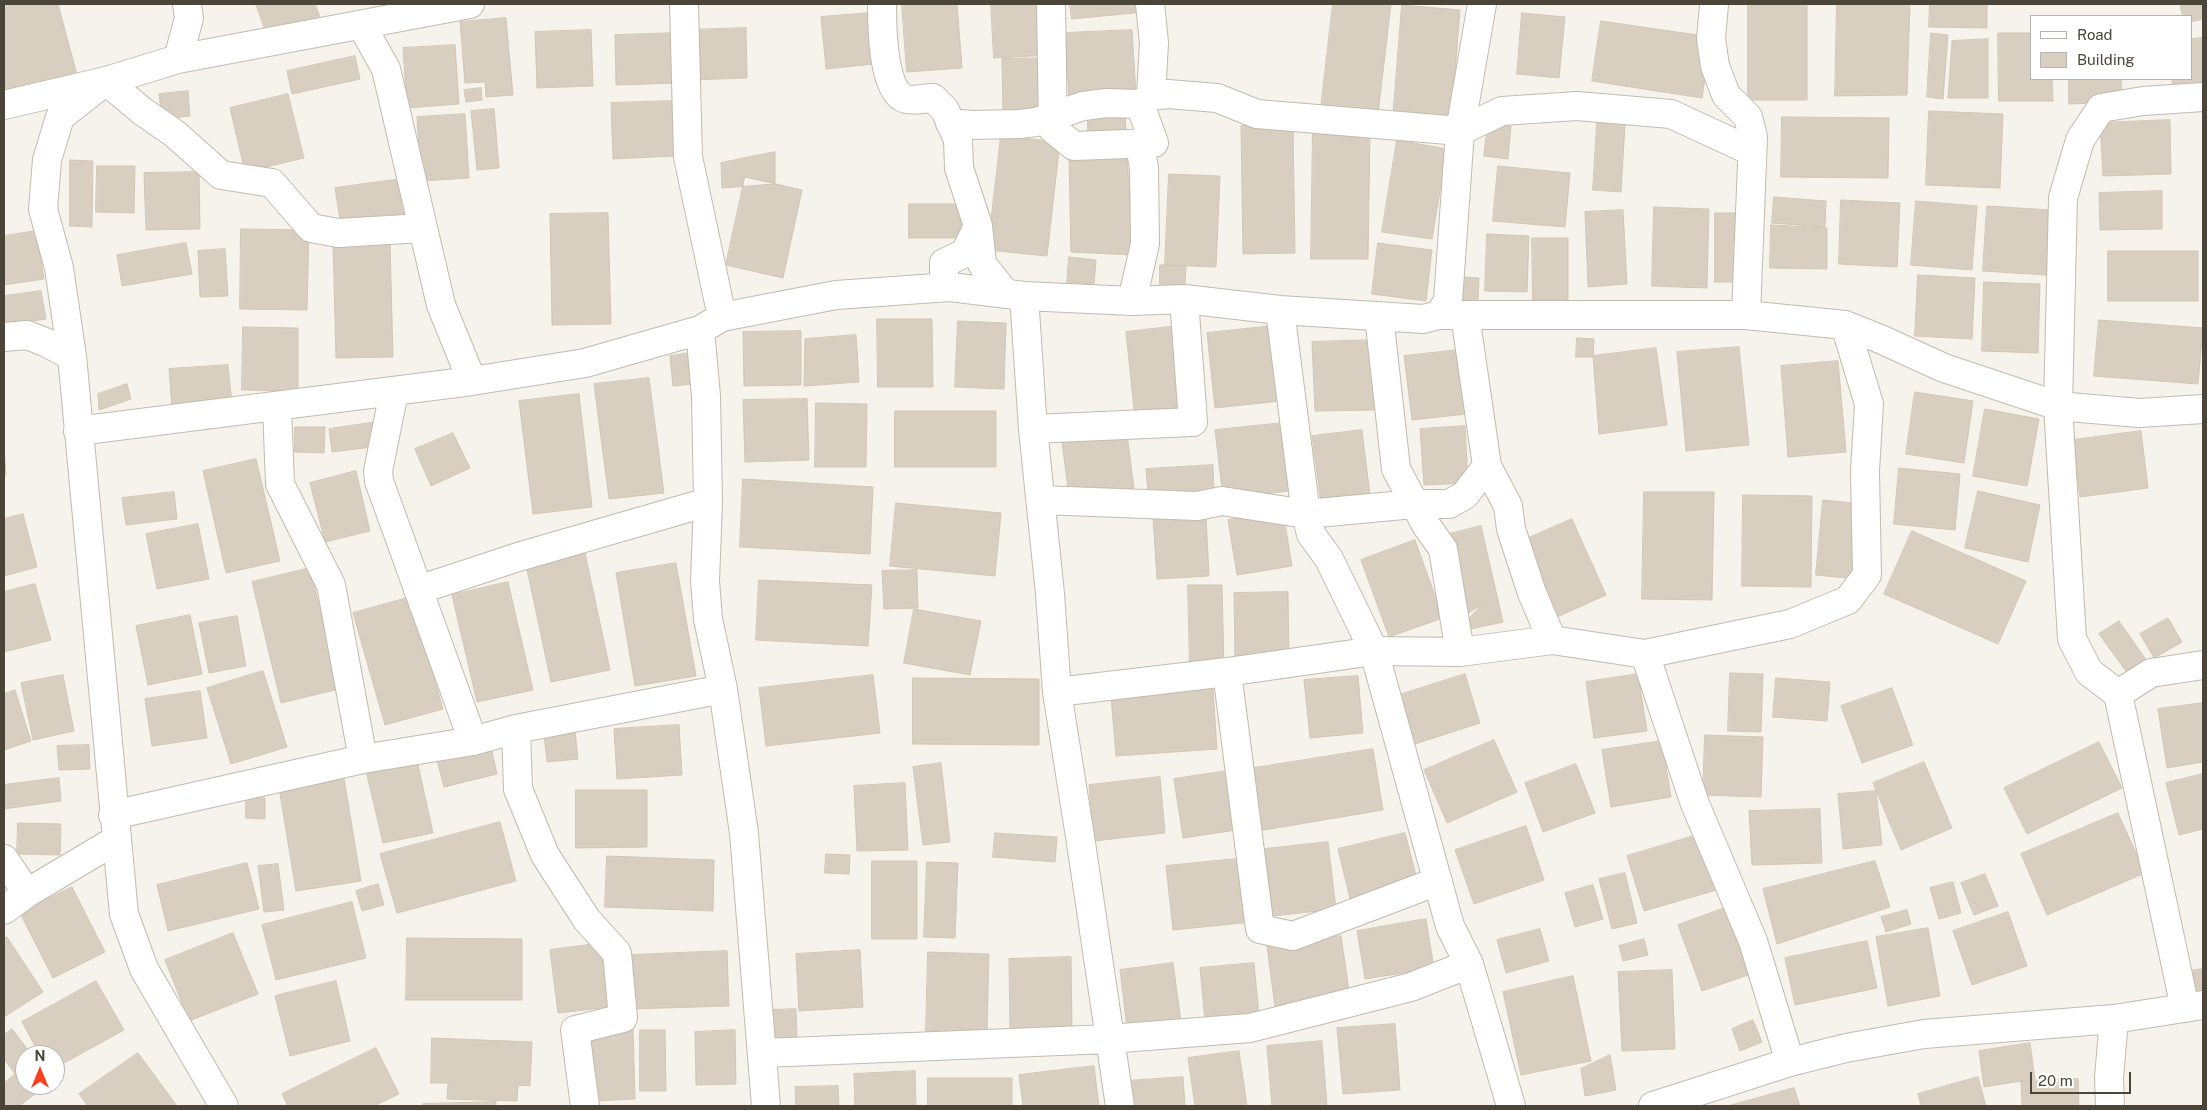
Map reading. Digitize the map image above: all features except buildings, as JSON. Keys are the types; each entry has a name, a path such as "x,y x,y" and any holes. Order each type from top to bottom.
{"street":[{"path":"178,59 189,18 187,4"},
{"path":"4,105 106,81 178,59 362,26 470,4"},
{"path":"684,4 688,157 711,323 706,396 708,502 705,581 707,610 723,688 744,833 766,1106"},
{"path":"882,4 882,44 887,69 898,94 905,99 934,98 945,110 958,140 959,168 978,226 982,264 1015,295 1041,500 1057,692 1120,1106"},
{"path":"1051,4 1053,130 1074,146 1154,144 1146,100 1154,43 1150,4"},
{"path":"1482,4 1460,130 1448,301 1487,466 1508,506 1511,528 1532,593 1552,640"},
{"path":"1714,4 1711,39 1715,66 1726,95 1748,116 1753,137 1746,315"},
{"path":"362,26 386,69 441,305 472,382"},
{"path":"106,81 142,112 175,134 221,175 272,183 311,228 338,233 423,228"},
{"path":"106,81 60,116 47,160 44,209 59,268 72,356 114,828 124,914 144,969 224,1106"},
{"path":"950,123 971,125 1036,122 1090,105 1146,100 1168,94 1217,98 1257,114 1460,130 1502,112 1577,106 1671,114 1751,151"},
{"path":"1653,1106 1790,1062 1846,1048 1924,1034 2114,1019 2194,1006 2118,694 2089,672 2072,639 2058,406 2063,198 2080,140 2101,108 2143,101 2203,97"},
{"path":"1132,301 1145,244 1144,168 1140,145"},
{"path":"950,287 944,276 944,263 965,254 978,226"},
{"path":"78,432 472,382 585,363 711,323 836,295 950,287 1015,295 1132,301 1184,299 1280,310 1423,319 1452,315 1746,315 1845,325 1944,368 2058,406 2139,414 2203,409"},
{"path":"1033,429 1194,422 1184,299"},
{"path":"1280,310 1306,514 1311,534 1328,559 1374,652 1450,926 1469,964 1511,1106"},
{"path":"1379,316 1396,469 1414,504 1444,549 1460,652"},
{"path":"1057,692 1374,652 1460,652 1552,640 1645,654 1790,624 1848,600 1867,575 1865,471 1869,404 1845,325"},
{"path":"4,337 27,336 45,342 72,356"},
{"path":"394,392 384,439 385,446 378,471 379,481 473,741"},
{"path":"277,406 280,484 331,585 363,759"},
{"path":"1041,500 1197,506 1222,501 1306,514 1414,504 1449,504 1465,495 1487,466"},
{"path":"418,590 518,557 708,502"},
{"path":"1645,654 1694,804 1753,941 1790,1062"},
{"path":"2118,694 2151,673 2203,665"},
{"path":"1226,672 1260,929 1293,936 1438,880"},
{"path":"4,910 114,828 363,759 473,741 516,729 723,688"},
{"path":"516,729 518,789 545,855 586,920 617,953 623,1018 575,1030 585,1106"},
{"path":"4,859 27,893"},
{"path":"763,1053 1109,1039 1250,1028 1411,987 1469,964"},
{"path":"2110,1106 2109,1078 2114,1019"}]}
